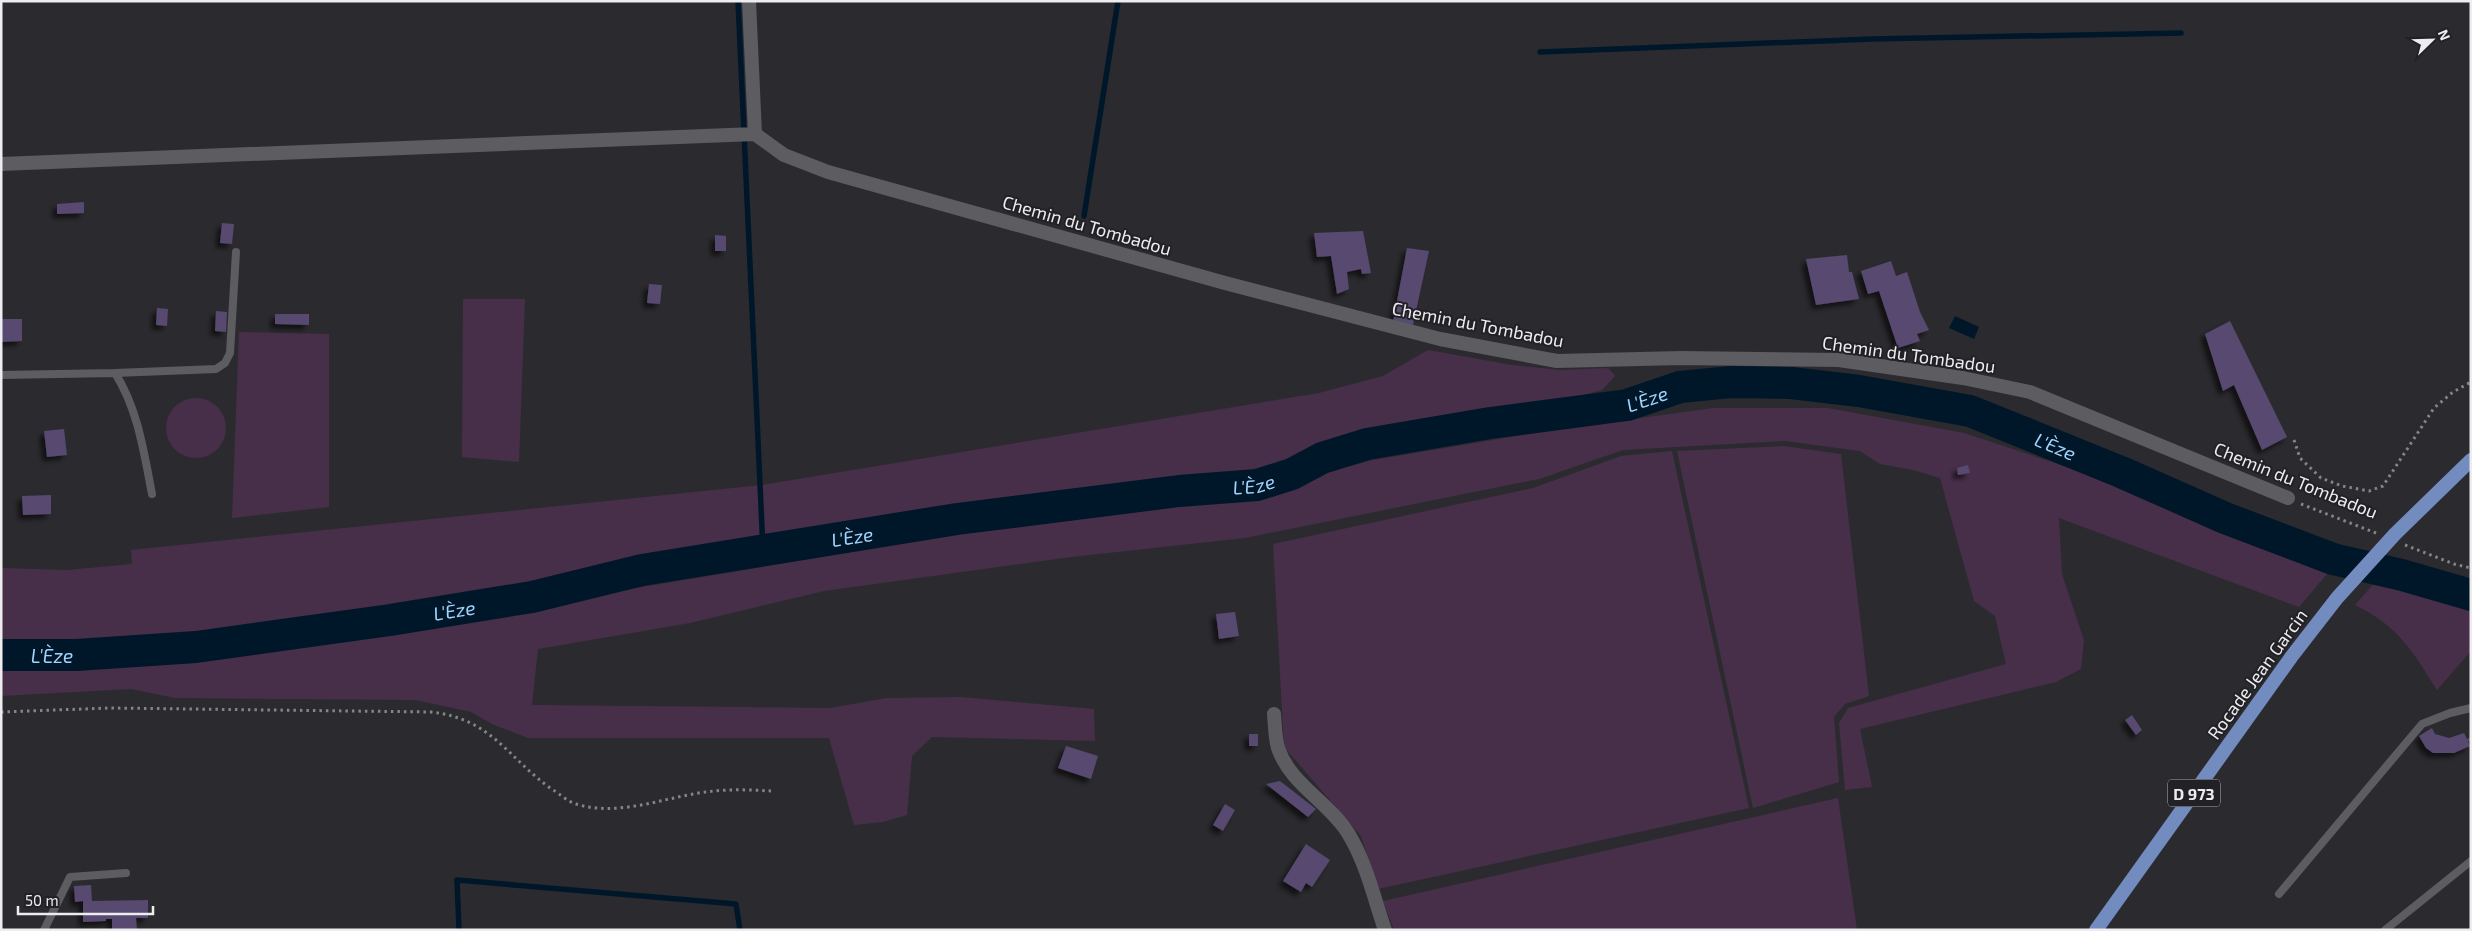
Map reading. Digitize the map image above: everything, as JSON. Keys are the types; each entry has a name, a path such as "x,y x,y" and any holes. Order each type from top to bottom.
{"main road":[{"name":"Rocade Jean Garcin","path":"2096,930 2292,656 2336,598 2413,515 2471,460"}],"street":[{"path":"1,164 755,134 749,1"},
{"name":"Chemin du Tombadou","path":"755,134 784,155 828,172 1225,283 1440,339 1557,361 1681,358 1839,360 1963,378 2030,392 2288,498"},
{"path":"1274,714 1277,747 1283,760 1295,776 1328,809 1348,833 1385,930"}],"lane":[{"path":"1,375 216,369 226,363 230,353 236,252"},
{"path":"115,373 127,392 140,436 152,494"},
{"path":"2279,894 2422,724 2450,712 2471,708"},
{"path":"2386,930 2471,861"},
{"path":"40,930 44,930 70,877 126,873"}],"path":[{"path":"2294,440 2300,458 2321,478 2342,486 2369,491 2383,486 2434,408 2453,392 2471,382"},
{"name":"Chemin du Tombadou","path":"2288,498 2380,535"},
{"path":"2398,542 2454,564 2471,568"},
{"path":"1,712 120,708 432,712 455,715 477,724 491,734 542,782 574,804 602,809 715,790 772,790"}],"shaded area":[{"path":"463,299 525,299 519,462 462,457"},
{"path":"239,332 329,334 329,507 232,518"},
{"path":"1428,350 1512,365 1559,370 1608,368 1615,376 1602,390 1553,403 1332,442 1283,470 1253,480 1098,493 937,513 636,561 416,604 193,641 1,648 1,568 67,570 132,564 131,550 762,485 1319,393 1383,376"},
{"path":"196,398 213,403 221,411 226,428 221,445 213,453 196,458 179,453 171,445 166,428 171,411 179,403"},
{"path":"1714,408 1828,408 1964,433 2134,489 2296,550 2333,567 2299,607 2059,518 2062,574 2084,640 2081,669 2056,682 1860,729 1872,787 1845,790 1839,723 1848,708 2006,664 1995,616 1974,601 1940,478 1913,470 1880,464 1860,451 1785,441 1623,450 1539,479 1245,538 1071,557 824,591 690,623 538,649 532,705 830,708 887,698 961,697 1094,709 1095,741 932,737 912,756 907,815 883,822 854,825 829,738 528,738 494,725 471,712 416,700 175,698 131,689 1,696 1,663 20,665 130,659 347,636 1190,496 1265,489 1373,460 1559,429"},
{"path":"1783,446 1841,454 1869,696 1845,704 1834,717 1839,782 1753,808 1677,451"},
{"path":"1672,451 1749,808 1378,889 1361,836 1284,747 1273,544 1533,488 1621,456"},
{"path":"2377,580 2471,609 2471,651 2437,690 2403,640 2370,613 2355,605"},
{"path":"1838,798 1857,930 1394,930 1383,901"}],"water":[{"path":"1955,316 1979,327 1974,339 1949,328"}],"building":[{"path":"84,202 84,213 57,214 57,204"},
{"path":"222,223 234,224 232,244 220,243"},
{"path":"1363,231 1371,273 1362,274 1361,269 1347,272 1349,289 1337,294 1331,256 1317,257 1314,233"},
{"path":"715,235 726,236 726,251 715,251"},
{"path":"1407,248 1429,251 1413,325 1393,322"},
{"path":"1847,255 1849,272 1852,272 1859,299 1816,305 1806,259"},
{"path":"1891,261 1896,276 1907,272 1920,312 1929,330 1917,334 1920,341 1898,348 1879,291 1868,294 1861,271"},
{"path":"649,284 662,285 660,304 647,303"},
{"path":"157,308 168,309 167,326 156,325"},
{"path":"216,311 227,312 226,332 215,331"},
{"path":"275,314 309,314 309,325 275,324"},
{"path":"1,319 22,319 22,341 1,342"},
{"path":"2230,321 2287,437 2262,450 2234,385 2223,391 2205,334"},
{"path":"64,429 67,455 47,457 44,431"},
{"path":"1968,465 1970,473 1958,475 1957,468"},
{"path":"51,495 51,514 23,515 22,496"},
{"path":"1235,612 1239,636 1219,639 1216,614"},
{"path":"2132,715 2142,730 2136,735 2125,720"},
{"path":"2432,728 2435,734 2449,738 2464,733 2470,746 2454,753 2433,753 2426,748 2419,736"},
{"path":"1249,734 1258,734 1258,746 1249,746"},
{"path":"1066,746 1098,756 1091,779 1058,768"},
{"path":"1280,781 1316,809 1308,817 1266,784"},
{"path":"1225,804 1235,810 1223,831 1213,825"},
{"path":"1306,844 1330,860 1312,887 1306,883 1301,892 1283,881"},
{"path":"91,885 92,901 148,900 148,918 136,918 137,930 112,930 112,919 83,922 83,901 75,902 74,886"}],"waterway":[{"path":"738,1 763,550"},
{"path":"1084,216 1118,1"},
{"path":"1540,52 1872,39 2181,33"},
{"name":"L'Èze","path":"1,655 76,655 196,647 390,620 532,597 642,570 957,519 1179,491 1257,485 1292,474 1322,458 1367,444 1490,423 1627,405 1680,387 1731,382 1791,383 1859,391 1970,411 2121,472 2225,518 2333,559 2402,575 2471,595"},
{"path":"459,930 457,880 736,904 740,930"}]}
